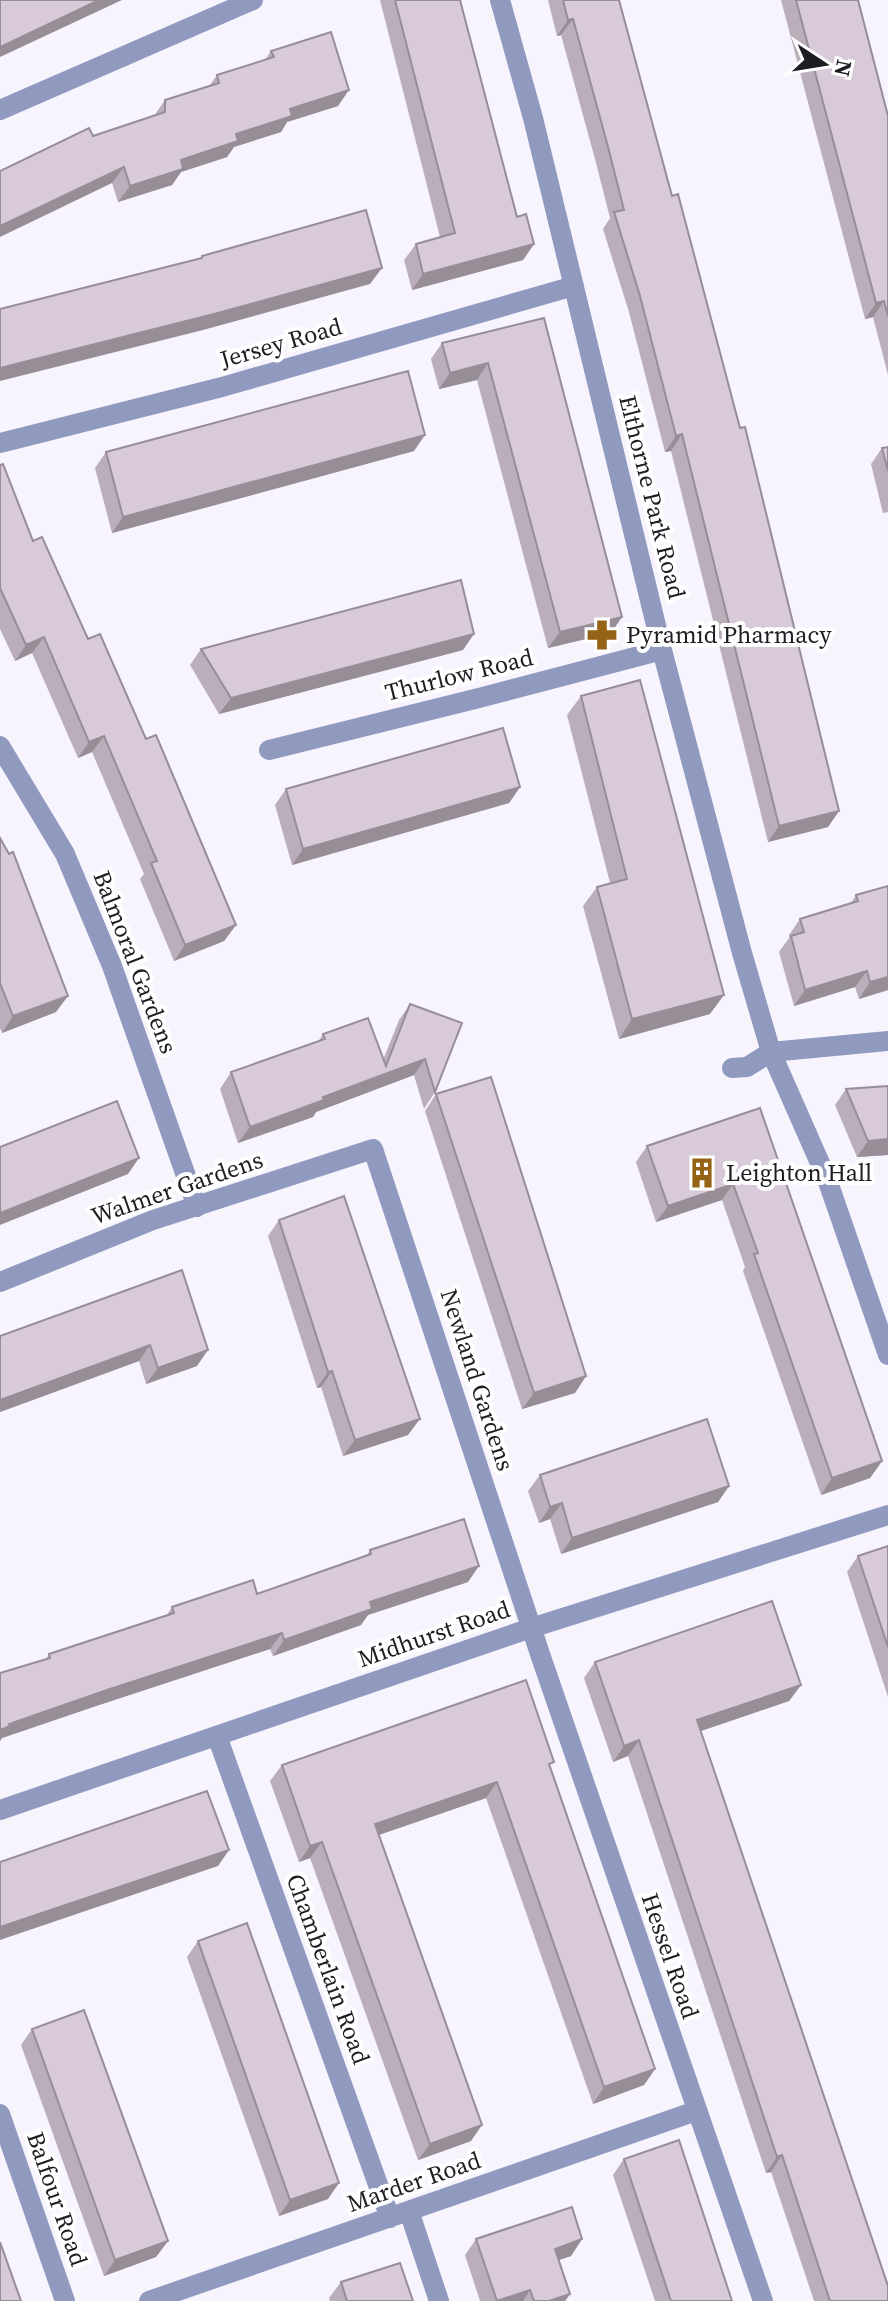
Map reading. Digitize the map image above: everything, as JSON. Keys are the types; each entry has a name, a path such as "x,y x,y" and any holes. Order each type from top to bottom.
{"street":[{"path":"0,110 253,0"},
{"name":"Elthorne Park Road","path":"500,0 533,118 662,650 771,1052 827,1179 888,1355"},
{"name":"Jersey Road","path":"0,443 222,387 574,286"},
{"name":"Thurlow Road","path":"269,750 662,650"},
{"name":"Balmoral Gardens","path":"0,746 65,854 112,966 197,1207"},
{"path":"732,1068 747,1067 771,1052 888,1041"},
{"name":"Walmer Gardens","path":"0,1282 153,1220 373,1149"},
{"name":"Newland Gardens","path":"373,1149 531,1628"},
{"name":"Midhurst Road","path":"0,1810 531,1628 888,1515"},
{"name":"Hessel Road","path":"531,1628 763,2301"},
{"name":"Chamberlain Road","path":"217,1736 400,2215 439,2301"},
{"name":"Marder Road","path":"149,2301 696,2111"},
{"name":"Balfour Road","path":"0,2114 65,2301"}],"building":[{"path":"0,0 99,0 0,47"},
{"path":"395,0 460,0 517,217 526,214 534,244 423,274 416,244 455,233"},
{"path":"563,0 619,0 672,196 678,194 740,428 745,427 839,811 779,826 682,434 676,436 640,296 614,212 624,210 607,143 573,19 568,20"},
{"path":"796,0 858,0 888,116 888,316 884,301 876,303"},
{"path":"331,32 349,90 290,109 292,116 236,134 238,141 181,160 183,169 130,186 124,167 0,226 0,171 89,128 93,136 165,112 165,100 219,83 217,75 274,57 271,51"},
{"path":"366,210 382,268 0,368 0,309 202,258"},
{"path":"544,318 622,617 560,632 488,363 450,373 442,343"},
{"path":"408,371 425,435 123,517 106,452"},
{"path":"888,447 888,471 882,448"},
{"path":"3,464 33,541 42,537 88,639 100,634 146,739 156,735 236,925 185,945 151,863 157,861 104,736 89,742 44,637 26,645 0,588 0,465"},
{"path":"461,580 474,634 231,698 201,649"},
{"path":"640,680 724,995 632,1019 597,887 627,879 581,696"},
{"path":"503,728 520,787 303,849 286,789"},
{"path":"0,838 9,854 13,852 68,996 13,1016 0,983"},
{"path":"888,886 888,977 870,982 867,971 805,990 791,936 804,932 800,919 858,901 856,895"},
{"path":"410,1004 462,1023 435,1092 425,1059 250,1127 231,1072 325,1039 323,1034 368,1018 386,1066"},
{"path":"491,1077 586,1376 534,1393 436,1094"},
{"path":"888,1086 888,1139 868,1141 846,1089"},
{"path":"117,1101 139,1158 0,1213 0,1147"},
{"path":"760,1108 882,1461 832,1478 754,1254 758,1253 733,1184 668,1206 647,1146"},
{"path":"344,1196 420,1419 355,1440 332,1371 328,1372 279,1220"},
{"path":"182,1270 208,1350 158,1368 150,1345 0,1400 0,1336"},
{"path":"707,1419 729,1486 572,1538 562,1503 550,1507 540,1475"},
{"path":"464,1519 479,1566 370,1602 372,1609 284,1640 282,1633 107,1690 9,1724 0,1730 0,1673 174,1613 172,1607 253,1580 257,1594 371,1554 370,1550"},
{"path":"888,1546 888,1647 858,1556"},
{"path":"772,1601 801,1685 697,1720 888,2286 888,2301 830,2301 782,2155 777,2157 639,1740 624,1746 595,1662"},
{"path":"526,1680 554,1762 549,1764 655,2069 604,2087 497,1782 375,1824 482,2125 430,2144 322,1842 310,1846 282,1765"},
{"path":"207,1791 229,1850 0,1927 0,1862"},
{"path":"247,1923 339,2183 290,2200 198,1941"},
{"path":"84,2010 168,2241 115,2260 32,2029"},
{"path":"679,2140 732,2301 671,2301 624,2159"},
{"path":"572,2207 582,2239 555,2249 570,2294 549,2301 534,2301 530,2290 497,2301 476,2239"},
{"path":"0,2242 21,2301 0,2301"},
{"path":"400,2263 413,2301 347,2301 341,2282"}],"place":[{"name":"Pyramid Pharmacy","path":"602,635"},
{"name":"Leighton Hall","path":"702,1173"}]}
